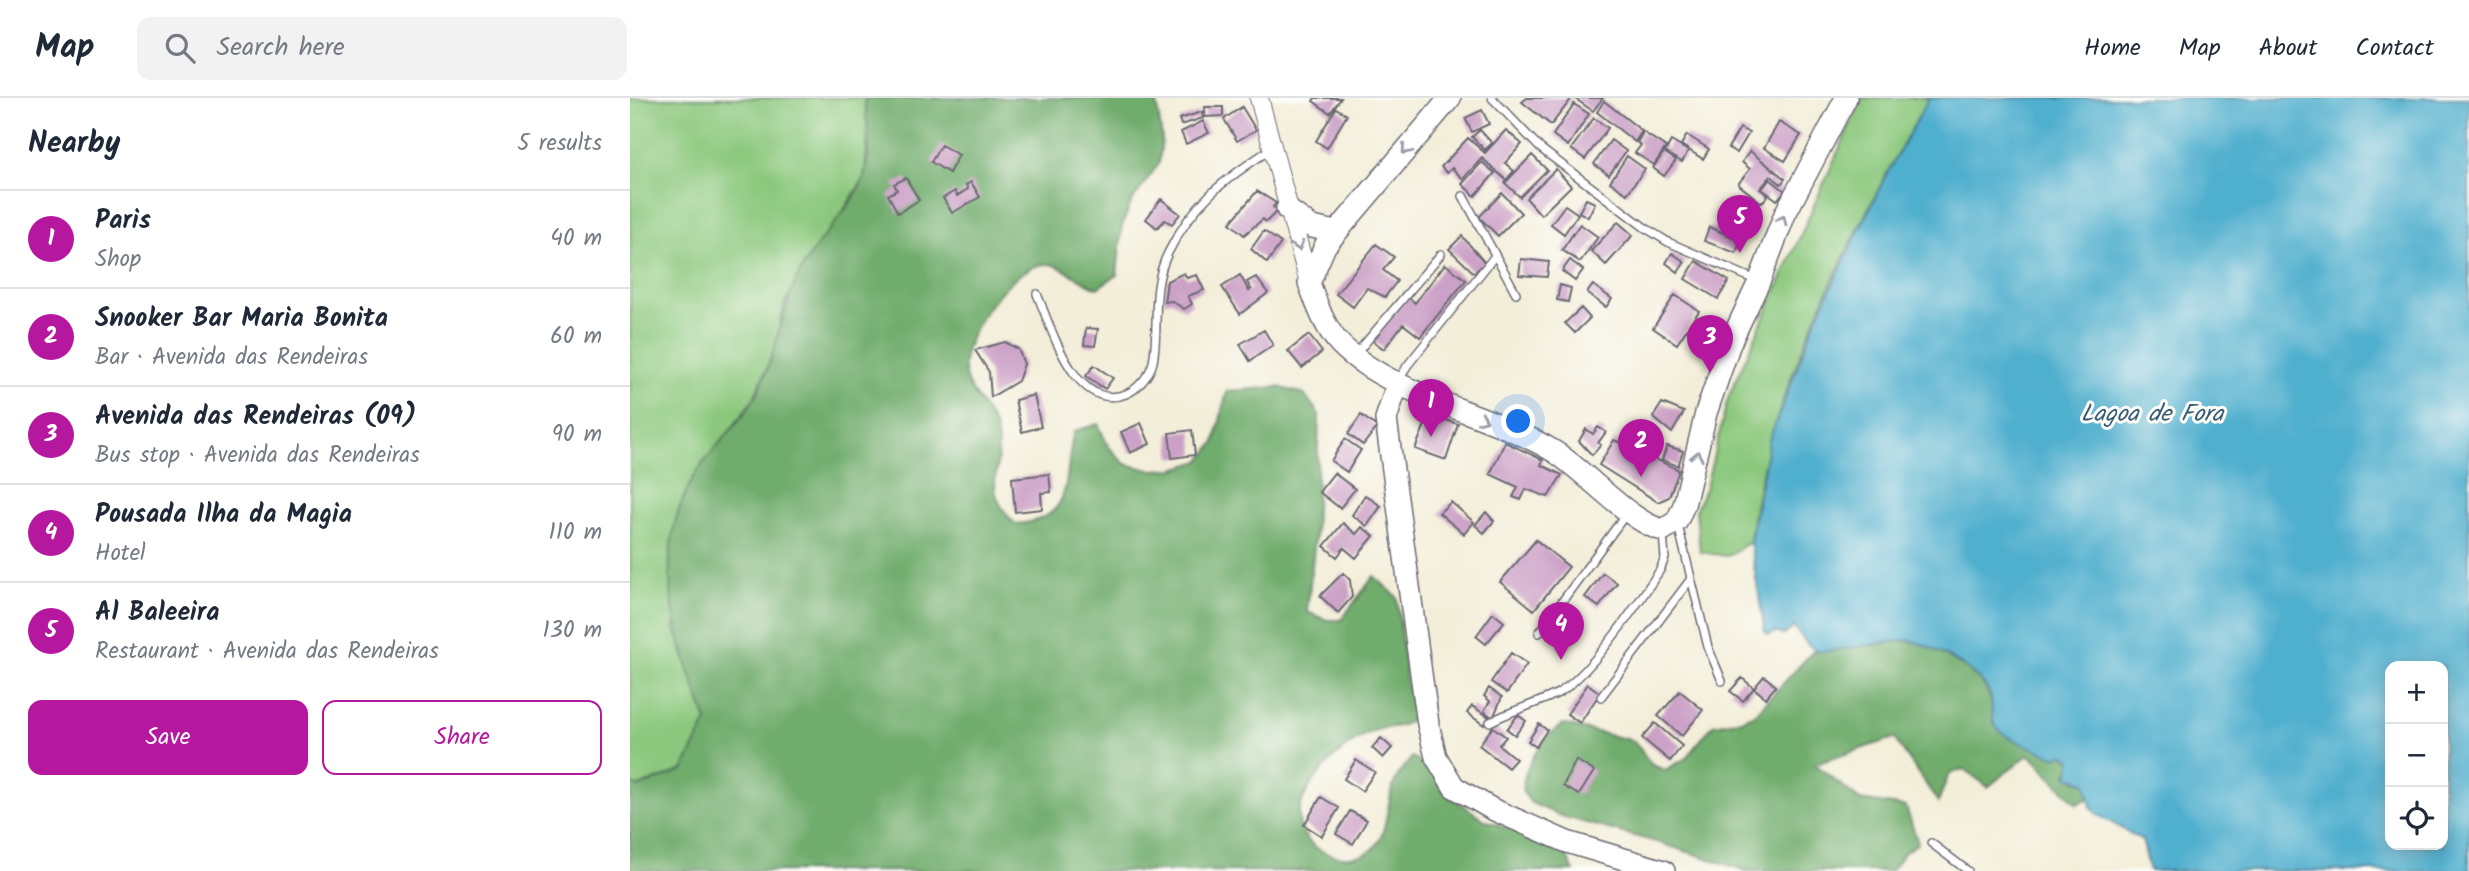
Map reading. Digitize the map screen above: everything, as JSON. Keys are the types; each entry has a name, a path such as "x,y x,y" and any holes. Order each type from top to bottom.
{"main road":[{"path":"1450,98 1336,232 1315,263 1308,283 1326,324 1341,344 1398,382 1553,451 1642,522 1670,525 1691,484 1706,413 1720,370 1759,282 1785,214 1846,98"},
{"path":"1287,209 1312,227 1336,232"},
{"path":"1398,382 1385,419 1423,695 1436,757 1454,787 1492,809 1567,842 1664,871"}],"street":[{"path":"1259,98 1308,283"}],"lane":[{"path":"1492,98 1540,148 1644,227 1668,242 1759,282"},
{"path":"1038,294 1065,359 1080,384 1094,394 1110,397 1127,394 1142,383 1152,366 1158,278 1168,252 1214,187 1271,149"},
{"path":"1463,196 1516,293"},
{"path":"1355,355 1441,254"},
{"path":"1398,382 1407,366 1494,257"},
{"path":"1539,633 1628,511"},
{"path":"1670,525 1690,580 1708,647 1722,681"},
{"path":"1490,722 1518,708 1544,700 1575,680 1660,570 1665,558 1670,525"},
{"path":"1601,697 1690,580"},
{"path":"1930,843 1968,871"}],"green space":[{"path":"630,98 864,98 869,129 864,178 785,302 774,351 754,398 724,439 674,627 707,721 683,770 638,787 630,783"},
{"path":"864,98 1156,98 1162,139 1159,163 1131,203 1122,226 1117,275 1097,288 1054,265 1039,265 1023,272 1008,285 994,300 971,337 965,354 964,369 970,387 990,418 997,435 995,490 998,500 1015,524 1035,521 1049,514 1064,493 1074,431 1098,424 1108,446 1125,464 1150,470 1174,469 1200,461 1215,442 1227,391 1279,387 1304,394 1319,414 1315,538 1307,612 1327,620 1341,620 1374,576 1397,597 1407,686 1415,717 1400,726 1382,728 1365,735 1345,748 1326,766 1305,795 1299,812 1300,826 1307,839 1317,848 1344,857 1359,856 1372,850 1382,835 1396,779 1412,757 1432,771 1444,792 1485,820 1562,847 1574,871 630,871 630,783 639,787 683,770 707,721 686,662 672,602 671,542 678,512 698,471 755,397 798,276 860,187 868,148"},
{"path":"1862,98 1929,98 1844,256 1794,370 1774,427 1759,485 1750,542 1727,556 1700,552 1696,509 1706,487 1728,398"},
{"path":"1905,640 1940,652 1965,668 1984,686 1989,695 1998,729 2020,741 2067,756 2073,762 2067,774 2076,781 2086,782 2089,798 2077,804 2029,754 1988,787 1964,769 1949,774 1938,802 1894,738 1815,764 1860,800 1906,807 1918,843 1905,852 1891,871 1747,871 1660,843 1561,816 1531,803 1522,791 1526,772 1535,753 1563,724 1634,741 1652,765 1665,770 1685,759 1713,725 1742,720 1756,713 1814,650 1829,651"}],"water":[{"name":"Lagoa de Fora","path":"1929,98 2469,98 2469,871 2150,871 2142,840 2098,815 2091,807 2086,782 2068,777 2072,760 2062,754 2055,757 2026,746 1996,727 1990,695 1977,677 1966,668 1927,646 1905,640 1820,652 1808,645 1794,627 1784,635 1776,632 1768,635 1765,632 1750,542 1769,440 1816,319 1884,179"}],"building":[{"path":"1315,98 1341,98 1330,113 1313,101"},
{"path":"1527,98 1572,98 1551,125 1522,102"},
{"path":"1574,98 1603,98 1593,111"},
{"path":"1604,101 1642,131 1635,142 1597,112"},
{"path":"1574,104 1589,114 1568,146 1553,135"},
{"path":"1205,107 1223,107 1223,116 1205,117"},
{"path":"1242,107 1256,130 1237,141 1224,119"},
{"path":"1336,108 1347,115 1327,148 1316,141"},
{"path":"1482,110 1489,124 1472,132 1465,118"},
{"path":"1202,112 1203,118 1181,125 1179,119"},
{"path":"1594,118 1608,128 1585,159 1571,149"},
{"path":"1203,121 1209,133 1186,144 1181,132"},
{"path":"1779,122 1801,135 1785,161 1764,148"},
{"path":"1740,128 1749,133 1737,153 1728,148"},
{"path":"1480,130 1492,143 1485,150 1472,137"},
{"path":"1506,130 1522,144 1505,163 1514,171 1506,180 1482,158 1463,179 1452,168 1447,173 1441,167 1468,138 1485,153"},
{"path":"1643,132 1666,147 1654,165 1635,153 1641,145 1637,142"},
{"path":"1687,135 1709,149 1703,159 1681,145"},
{"path":"1611,140 1626,151 1609,175 1594,164"},
{"path":"1671,141 1688,151 1682,162 1665,152"},
{"path":"941,145 959,155 949,173 931,162"},
{"path":"1750,151 1785,179 1781,184 1771,176 1760,189 1768,195 1762,203 1738,184 1750,169 1742,162"},
{"path":"1664,152 1676,160 1664,176 1653,168"},
{"path":"1532,155 1547,170 1520,197 1505,183"},
{"path":"1627,156 1645,169 1627,194 1610,182"},
{"path":"1482,162 1495,173 1475,196 1462,184"},
{"path":"1556,169 1571,186 1541,215 1526,198"},
{"path":"906,178 919,200 898,213 888,195 897,190 894,184"},
{"path":"1770,179 1785,191 1777,200 1762,189"},
{"path":"971,182 980,197 952,213 943,198 955,191 957,196 968,189 966,185"},
{"path":"1257,191 1276,203 1273,207 1278,210 1266,222 1263,219 1244,235 1230,223"},
{"path":"1502,193 1521,213 1498,236 1479,217"},
{"path":"1161,199 1180,214 1172,224 1165,220 1157,228 1146,219"},
{"path":"1586,199 1595,203 1588,217 1579,212"},
{"path":"1565,205 1578,214 1564,234 1551,224"},
{"path":"1618,222 1633,235 1606,265 1591,251"},
{"path":"1580,224 1598,237 1580,262 1562,250"},
{"path":"1709,227 1741,240 1736,253 1704,241"},
{"path":"1264,231 1281,243 1267,263 1251,249"},
{"path":"1462,236 1485,263 1474,273 1449,249"},
{"path":"1376,244 1394,257 1383,270 1397,281 1385,297 1367,288 1353,307 1336,294"},
{"path":"1672,253 1685,262 1678,272 1666,263"},
{"path":"1521,259 1549,262 1547,277 1519,275"},
{"path":"1570,260 1583,270 1575,281 1562,271"},
{"path":"1696,261 1729,281 1718,299 1685,279"},
{"path":"1445,264 1466,280 1420,337 1403,324 1384,349 1373,341 1407,296 1415,303"},
{"path":"1184,273 1187,278 1197,275 1204,290 1188,296 1192,304 1184,309 1172,301 1164,302 1167,281"},
{"path":"1240,275 1249,291 1251,289 1247,282 1256,277 1268,293 1240,314 1222,287"},
{"path":"1560,285 1571,288 1568,302 1557,300"},
{"path":"1593,285 1612,299 1606,307 1587,293"},
{"path":"1675,295 1699,311 1677,344 1653,328"},
{"path":"1581,308 1590,318 1575,333 1565,323"},
{"path":"1086,328 1098,329 1095,346 1084,345"},
{"path":"1264,330 1273,345 1250,361 1240,344"},
{"path":"1309,335 1322,352 1302,368 1288,351"},
{"path":"1005,342 1018,349 1024,364 1018,381 991,397 989,372 975,350"},
{"path":"1094,365 1113,378 1105,389 1086,376"},
{"path":"1034,395 1041,427 1022,432 1015,400"},
{"path":"1662,403 1684,412 1672,433 1653,417"},
{"path":"1361,415 1377,427 1363,445 1348,434"},
{"path":"1429,415 1458,424 1446,460 1415,449"},
{"path":"1141,423 1150,444 1130,453 1121,432"},
{"path":"1598,427 1606,432 1598,443 1601,445 1592,455 1579,441 1586,429 1593,434"},
{"path":"1192,430 1195,455 1172,458 1169,433"},
{"path":"1345,439 1361,450 1347,472 1331,461"},
{"path":"1614,440 1679,470 1669,497 1658,502 1599,465"},
{"path":"1505,442 1543,460 1541,465 1562,475 1548,497 1526,489 1521,500 1513,497 1518,487 1490,474"},
{"path":"1667,446 1683,451 1678,466 1662,460"},
{"path":"1334,473 1355,489 1340,508 1319,492"},
{"path":"1049,474 1051,492 1041,493 1042,509 1015,512 1012,478"},
{"path":"1365,495 1381,506 1367,526 1352,515"},
{"path":"1451,502 1474,522 1464,534 1439,513"},
{"path":"1486,512 1494,521 1484,533 1475,525"},
{"path":"1343,523 1356,534 1362,527 1374,536 1356,558 1344,548 1337,557 1324,546"},
{"path":"1536,540 1569,567 1534,610 1500,582"},
{"path":"1343,573 1350,580 1352,597 1338,613 1320,596"},
{"path":"1603,573 1617,583 1599,607 1585,597"},
{"path":"1493,613 1504,622 1486,644 1476,636"},
{"path":"1511,653 1527,664 1507,693 1491,682"},
{"path":"1764,676 1776,686 1766,698 1754,688"},
{"path":"1742,678 1754,688 1743,701 1730,691"},
{"path":"1588,684 1600,693 1580,723 1567,714"},
{"path":"1489,688 1502,697 1493,718 1484,711 1490,701 1484,696"},
{"path":"1680,691 1703,710 1682,736 1658,716"},
{"path":"1472,706 1489,717 1484,725 1467,713"},
{"path":"1518,715 1526,721 1515,735 1507,729"},
{"path":"1655,723 1682,746 1670,761 1642,738"},
{"path":"1539,724 1547,730 1536,747 1528,741"},
{"path":"1493,727 1506,737 1499,745 1516,759 1508,768 1479,745"},
{"path":"1381,738 1392,748 1383,758 1372,748"},
{"path":"1356,760 1375,772 1362,791 1344,779"},
{"path":"1576,760 1594,771 1579,795 1563,786"},
{"path":"1321,797 1339,808 1322,836 1304,825"},
{"path":"1350,811 1367,820 1353,844 1336,834"}],"place":[{"name":"Al Baleeira","path":"1740,253"},
{"name":"Avenida das Rendeiras (09)","path":"1710,373"},
{"name":"Paris","path":"1431,437"},
{"name":"Snooker Bar Maria Bonita","path":"1641,477"},
{"name":"Pousada Ilha da Magia","path":"1561,660"}]}
